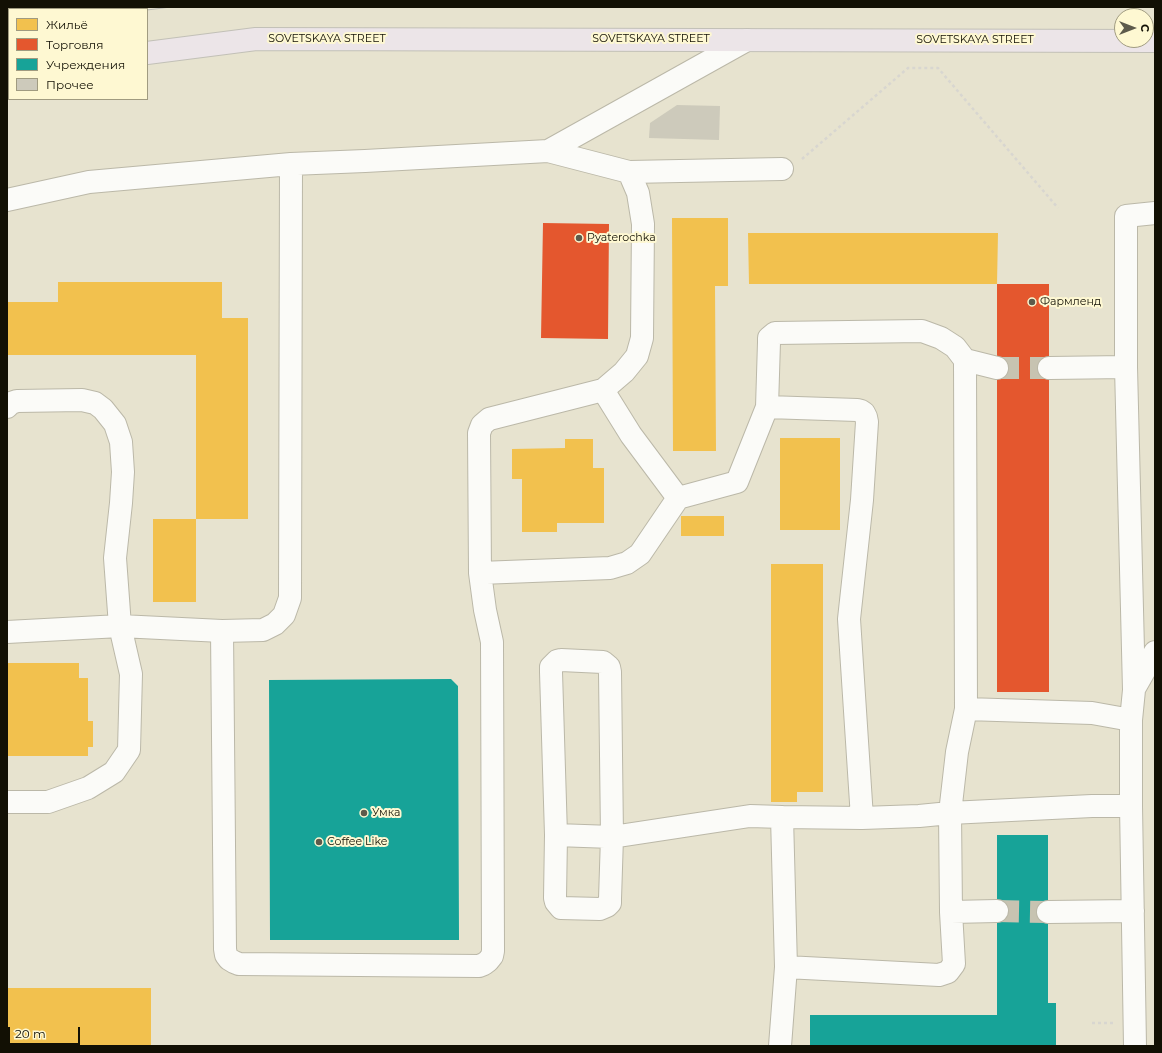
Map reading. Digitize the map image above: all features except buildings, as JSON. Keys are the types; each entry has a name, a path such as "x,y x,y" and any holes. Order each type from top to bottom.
{"main road":[{"name":"SOVETSKAYA STREET","path":"148,53 256,39 1155,41"}],"street":[{"path":"548,151 747,40"},
{"path":"7,200 89,182 291,164 548,151 629,172 782,169"},
{"path":"7,632 120,626 222,631 264,630 275,624 284,615 290,598 291,164"},
{"path":"222,631 225,949 226,955 229,959 239,964 479,966 488,961 492,956 493,951 492,642 485,610 480,573 479,433 482,424 489,420 603,390 624,372 636,356 642,338 643,224 638,193 629,172"},
{"path":"1135,1046 1131,806 1131,720 1134,690 1126,367 1126,216 1155,213"},
{"path":"480,573 610,568 627,563 640,554 678,498 736,482 767,407 769,342 770,338 776,332 922,331 941,338 955,347 965,360 966,709 957,752 950,813 951,912 954,964 948,972 939,975 786,967"},
{"path":"965,360 997,368"},
{"path":"1049,368 1126,367"},
{"path":"603,390 630,435 678,498"},
{"path":"7,407 11,403 17,401 82,400 95,403 103,409 115,424 121,442 123,472 115,558 120,626 131,674 128,750 114,772 88,788 48,802 7,802"},
{"path":"767,407 857,410 861,411 866,417 867,422 862,500 849,619 862,818"},
{"path":"1134,690 1155,652"},
{"path":"561,660 603,662 609,667 610,672 612,837 610,903 607,906 600,909 566,909 561,908 558,905 555,898 556,835 551,667 557,661 561,660"},
{"path":"966,709 1092,713 1131,720"},
{"path":"556,835 612,837 750,816 862,818 1092,806 1131,806"},
{"path":"780,1046 786,967 782,817"},
{"path":"951,912 997,911"},
{"path":"1048,912 1133,911"}],"path":[{"path":"782,169 796,164 908,68 938,68 1058,208"}],"tunnel":[{"path":"997,368 1049,368"},
{"path":"997,911 1048,912"}],"tram line":[{"path":"50,8 58,7"},
{"path":"148,10 171,7"}],"place":[{"name":"Pyaterochka","path":"579,238"},
{"name":"Фармленд","path":"1032,302"},
{"name":"Умка","path":"364,813"},
{"name":"Coffee Like","path":"319,842"}]}
